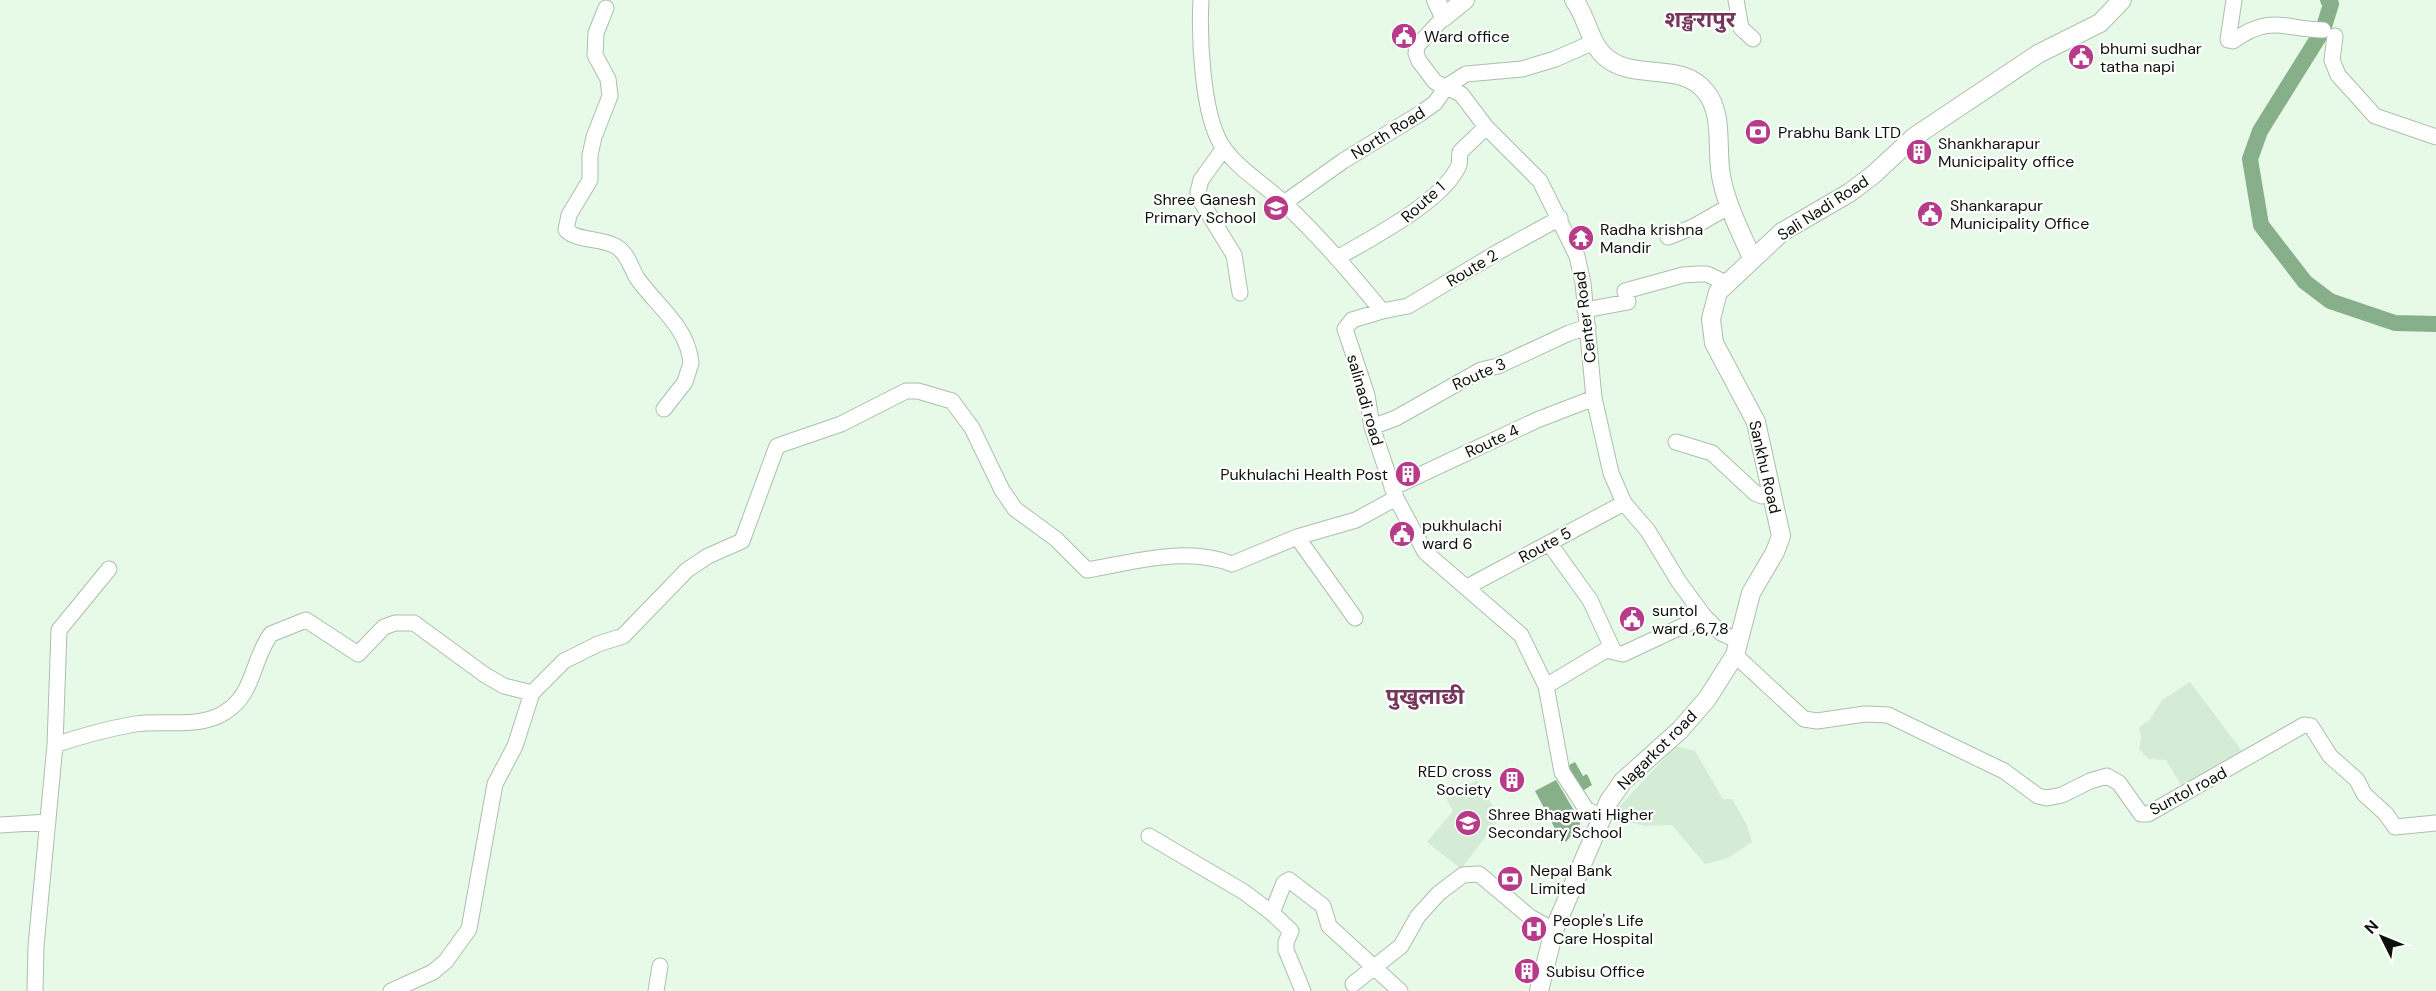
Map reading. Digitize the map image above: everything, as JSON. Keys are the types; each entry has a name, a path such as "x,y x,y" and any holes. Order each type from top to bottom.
{"main road":[{"path":"1436,0 1444,17 1465,0"},
{"path":"1574,0 1599,51 1617,64 1641,71 1688,77 1705,90 1713,106 1718,132 1719,166 1730,206 1752,258"},
{"name":"Sali Nadi Road","path":"1752,258 1782,232 1874,175 1914,137 1934,123 2038,54 2100,23 2122,0"},
{"name":"Sankhu Road","path":"1737,648 1751,593 1775,552 1781,536 1756,422 1748,402 1717,350 1712,332 1714,303 1726,283 1752,258"},
{"name":"Nagarkot road","path":"1600,816 1623,781 1680,730 1707,699 1737,648"},
{"path":"1539,991 1554,930 1600,816"}],"street":[{"path":"1201,0 1199,32 1206,85 1212,121 1224,148 1339,257 1382,311"},
{"path":"1736,0 1741,28 1753,39"},
{"path":"2234,0 2228,40 2233,41 2263,24 2296,25 2304,30 2329,33 2331,51 2338,75 2375,116 2436,137"},
{"path":"606,8 596,33 595,55 608,79 610,96 594,137 590,155 590,180 569,215 566,230 575,236 615,245 621,250 638,279 673,320 691,363 685,382 664,409"},
{"name":"Center Road","path":"1444,17 1424,38 1416,53 1431,78 1461,94 1486,127 1533,173 1560,218 1576,256 1583,283 1594,398 1611,473 1624,503 1648,531 1679,582 1704,616 1737,648"},
{"name":"North Road","path":"1284,203 1334,167 1435,103 1447,86 1466,74 1522,69 1555,59 1594,42"},
{"name":"Route 1","path":"1339,257 1397,225 1435,194 1458,166 1460,152 1486,127"},
{"path":"1224,148 1201,180 1198,192 1202,203 1234,255 1240,293"},
{"path":"1668,237 1693,227 1730,206"},
{"name":"Route 2","path":"1382,311 1408,306 1560,218"},
{"path":"1586,310 1628,302 1625,291 1683,275 1707,274 1726,283"},
{"name":"salinadi road","path":"1382,311 1352,320 1345,329 1366,395 1372,427 1394,493 1425,552 1521,635 1546,686 1562,772 1586,809 1600,816"},
{"name":"Route 3","path":"1372,427 1396,418 1481,370 1498,366 1569,333 1588,327"},
{"name":"Route 4","path":"532,693 564,662 598,644 623,636 687,570 708,556 742,541 777,446 841,423 906,392 918,391 952,401 972,428 1002,490 1015,509 1056,539 1087,570 1185,555 1212,556 1232,564 1297,537 1356,520 1394,493 1537,420 1594,398"},
{"path":"1676,442 1712,453 1755,493 1762,496 1771,493"},
{"name":"Route 5","path":"1467,587 1624,503"},
{"path":"1297,537 1355,618"},
{"path":"1549,543 1590,600 1614,652"},
{"path":"35,991 36,946 54,745 59,630 109,569"},
{"path":"1546,686 1606,650 1623,654 1704,616"},
{"path":"54,745 99,730 138,724 196,723 219,715 232,707 243,694 271,634 306,620 358,654 384,627 395,622 414,623 438,644 494,681 532,693 515,746 495,784 470,929 447,961 433,972 392,991"},
{"name":"Suntol road","path":"1737,648 1804,719 1817,721 1865,714 1888,715 1930,738 1993,765 2038,796 2047,798 2062,795 2090,781 2107,776 2119,783 2141,814 2148,814 2304,725 2310,726 2330,756 2357,780 2364,794 2378,805 2395,827 2436,823"},
{"path":"0,825 48,822"},
{"path":"1149,837 1244,892 1291,931 1286,942 1286,950 1303,991"},
{"path":"1353,984 1401,946 1418,916 1439,893 1463,875 1472,873 1487,879 1530,917 1554,930"},
{"path":"1272,913 1284,883 1289,880 1323,906 1329,926 1400,991"},
{"path":"656,991 660,966"}],"shaded area":[{"path":"2190,682 2242,751 2182,787 2166,760 2149,759 2139,749 2141,738 2139,727 2149,721 2162,700"},
{"path":"1676,746 1695,751 1723,799 1732,799 1747,825 1752,842 1728,858 1705,864 1672,825 1644,826 1619,819 1616,810"},
{"path":"1575,762 1583,776 1587,774 1592,785 1581,792 1565,767"},
{"name":"Shree Bhagwati Higher Secondary School","path":"1477,780 1500,818 1461,869 1427,842 1453,811 1446,798"},
{"path":"1556,780 1580,824 1566,842 1559,836 1535,791"}],"waterway":[{"path":"2328,0 2331,4 2323,30 2260,131 2250,159 2261,225 2305,282 2330,301 2395,323 2436,324"}],"place":[{"name":"Ward office","path":"1404,36"},
{"name":"bhumi sudhar tatha napi","path":"2081,57"},
{"name":"Prabhu Bank LTD","path":"1758,132"},
{"name":"Shankharapur Municipality office","path":"1919,152"},
{"name":"Shree Ganesh Primary School","path":"1276,208"},
{"name":"Shankarapur Municipality Office","path":"1930,214"},
{"name":"Radha krishna Mandir","path":"1581,238"},
{"name":"Pukhulachi Health Post","path":"1408,474"},
{"name":"pukhulachi ward 6","path":"1402,534"},
{"name":"suntol ward ,6,7,8","path":"1632,619"},
{"name":"RED cross Society","path":"1512,780"},
{"name":"Shree Bhagwati Higher Secondary School","path":"1468,823"},
{"name":"Nepal Bank Limited","path":"1510,879"},
{"name":"People's Life Care Hospital","path":"1534,929"},
{"name":"Subisu Office","path":"1527,971"}],"district":[{"name":"शङ्खरापुर","path":"1700,19"},
{"name":"पुखुलाछी","path":"1425,696"}]}
